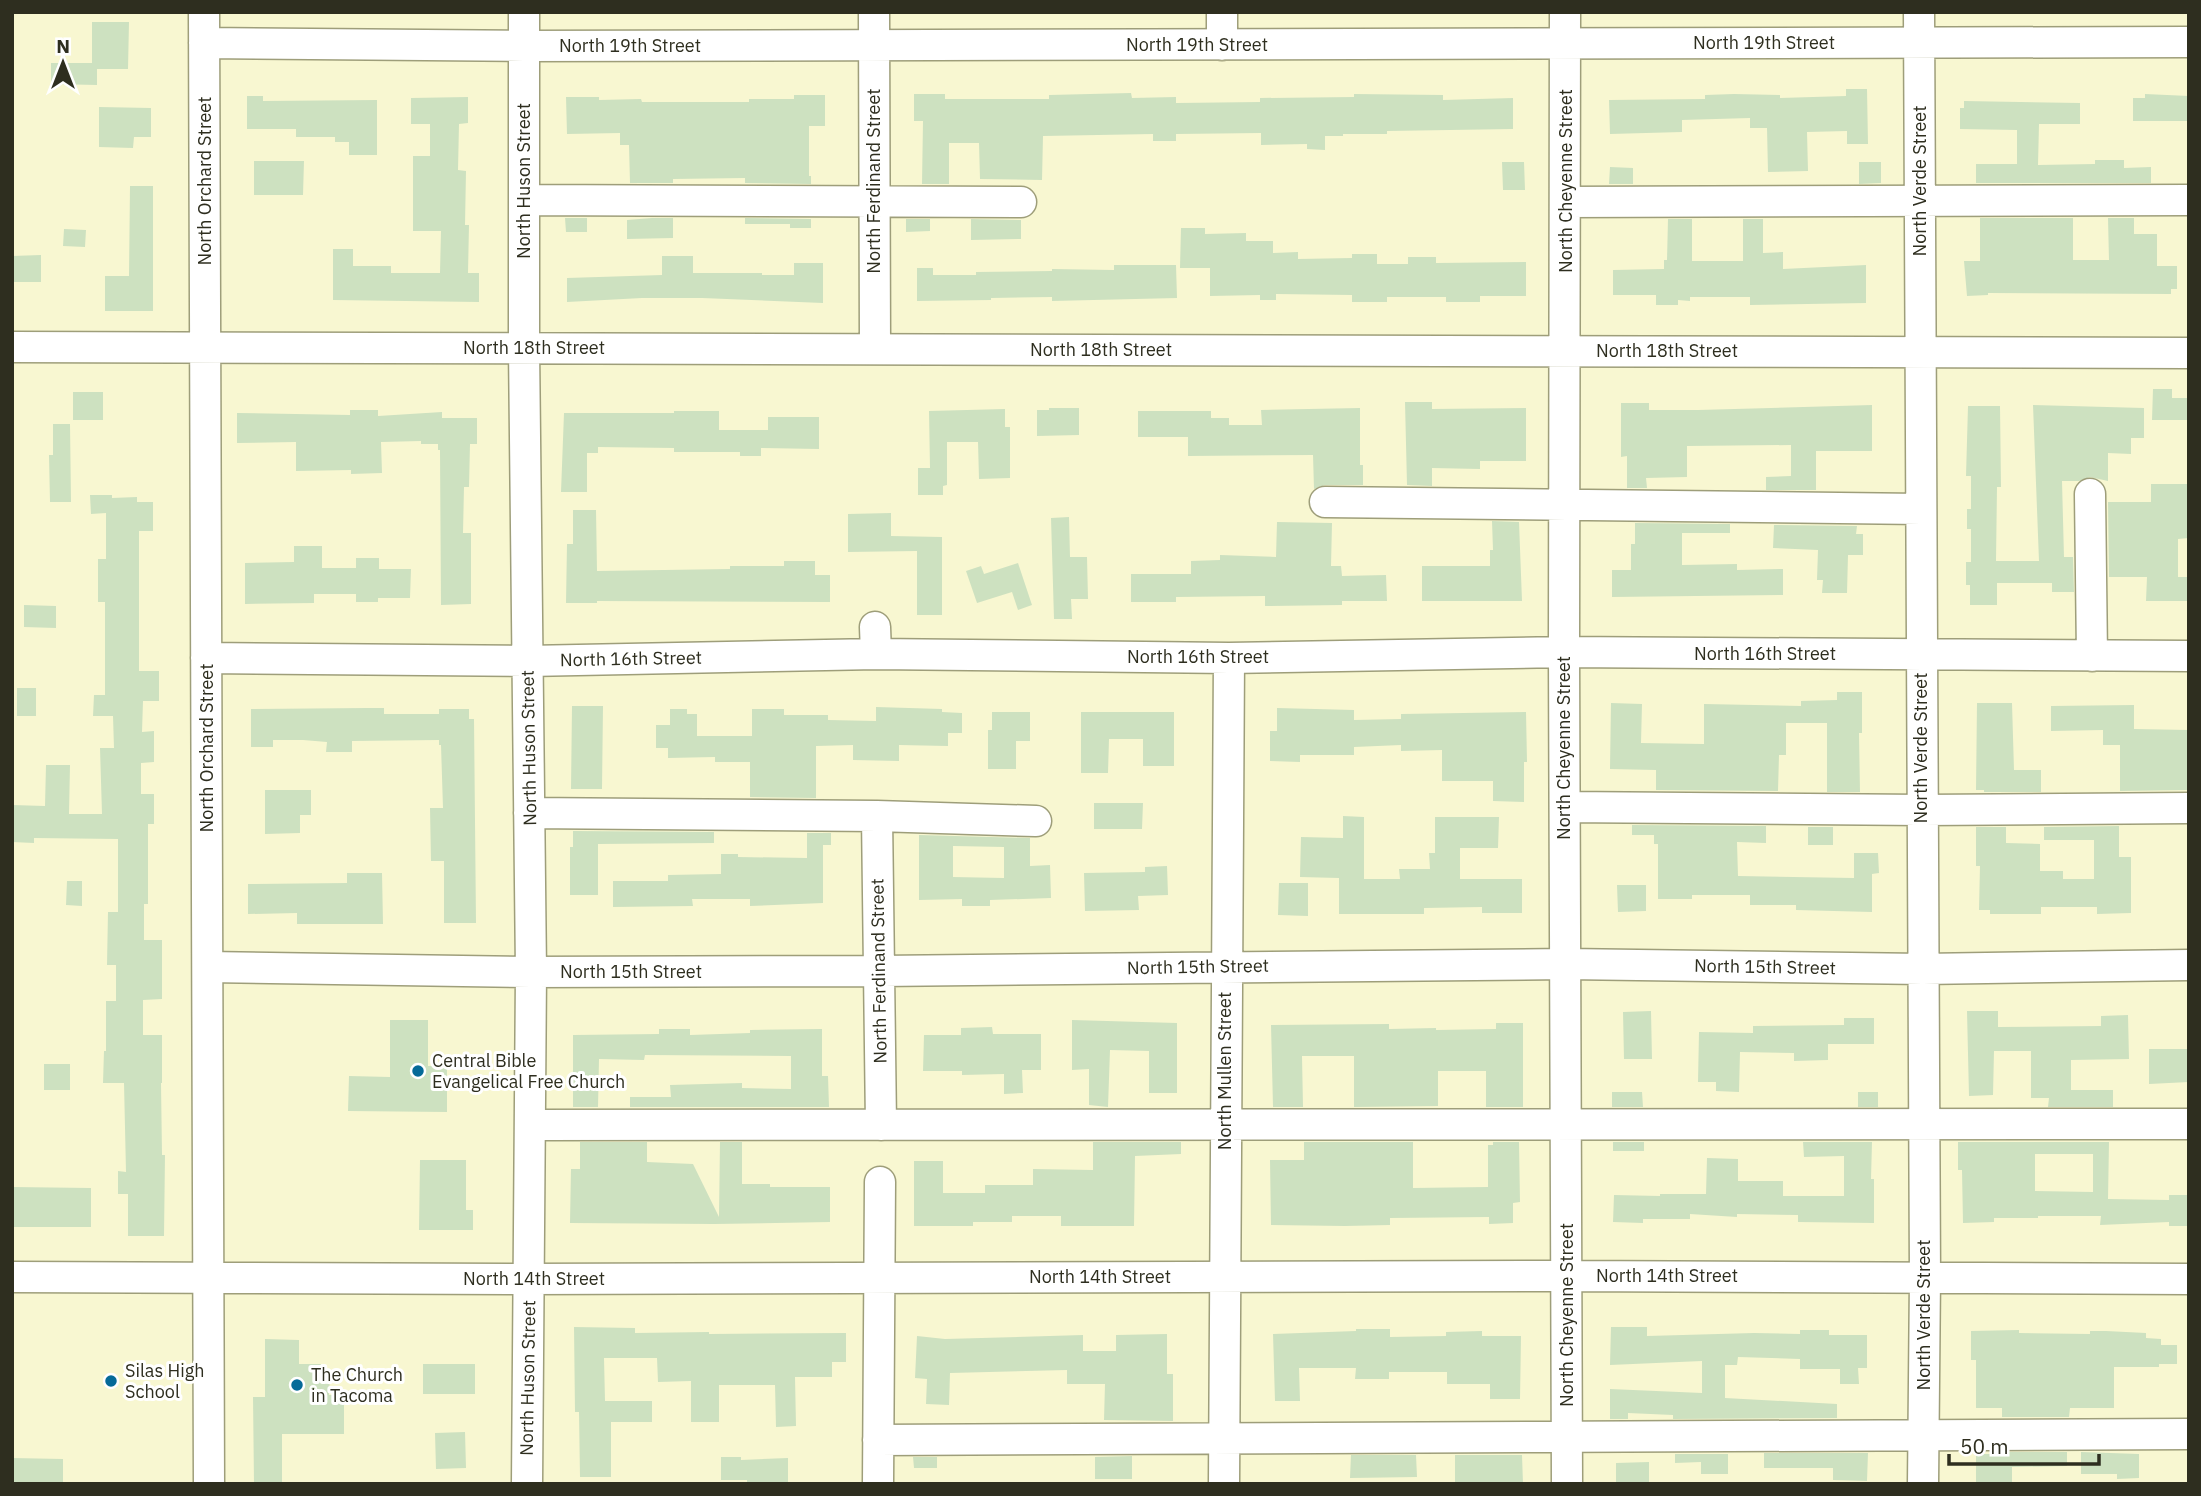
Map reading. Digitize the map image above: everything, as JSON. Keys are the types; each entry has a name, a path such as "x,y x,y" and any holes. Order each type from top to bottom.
{"street":[{"name":"North Orchard Street","path":"204,12 209,1484"},
{"name":"North Huson Street","path":"524,12 524,348 531,972 527,1484"},
{"name":"North Ferdinand Street","path":"874,12 875,349"},
{"path":"1222,12 1222,45"},
{"name":"North Cheyenne Street","path":"1565,12 1567,1484"},
{"name":"North Verde Street","path":"1919,12 1925,1278 1923,1484"},
{"name":"North 19th Street","path":"204,43 524,46 2189,42"},
{"path":"524,200 1021,202"},
{"path":"1566,202 2189,200"},
{"name":"North 18th Street","path":"12,347 2189,353"},
{"path":"2090,494 2092,656"},
{"path":"1325,502 1921,509"},
{"name":"North 16th Street","path":"206,658 528,661 875,641 1229,658 1564,652 2189,656"},
{"name":"North Mullen Street","path":"1224,1484 1229,658"},
{"path":"1565,807 1922,810 2189,808"},
{"path":"529,813 877,816 1036,821"},
{"name":"North Ferdinand Street","path":"877,816 881,1125"},
{"name":"North 15th Street","path":"208,967 531,972 1566,964 1923,969 2189,965"},
{"path":"530,1125 2189,1124"},
{"path":"877,1484 880,1182"},
{"name":"North 14th Street","path":"12,1277 879,1279 1566,1276 2189,1279"},
{"path":"878,1440 2189,1434"}],"building":[{"path":"92,22 129,22 128,69 97,69 97,85 51,84 51,63 92,63"},
{"path":"1846,89 1867,89 1868,144 1847,144 1847,131 1807,132 1808,171 1768,172 1767,128 1750,128 1750,118 1682,120 1682,132 1610,134 1609,100 1705,99 1705,95 1734,94 1780,95 1780,98 1846,96"},
{"path":"1131,93 1132,98 1176,97 1176,103 1260,102 1260,98 1354,97 1354,94 1443,95 1443,100 1513,98 1513,129 1387,131 1387,134 1325,136 1325,150 1307,149 1307,144 1261,145 1261,133 1176,134 1176,141 1153,141 1153,134 1043,136 1042,180 980,179 979,143 949,143 949,184 922,184 923,121 914,121 914,94 945,94 945,99 1049,99 1049,95"},
{"path":"2145,94 2189,96 2189,121 2133,121 2133,98 2145,98"},
{"path":"794,95 825,95 825,126 809,126 811,184 745,183 745,178 673,179 673,183 630,183 629,145 620,145 620,133 567,134 566,97 599,97 599,100 641,99 642,102 749,102 749,99 794,99"},
{"path":"247,96 263,96 263,101 377,100 377,155 349,155 349,142 335,142 335,137 296,137 296,129 247,129"},
{"path":"468,97 468,123 459,124 458,170 466,171 468,273 479,273 479,302 333,300 333,249 353,249 353,266 391,266 391,273 440,273 441,231 413,231 413,156 430,156 430,124 411,124 411,98"},
{"path":"1964,101 2080,103 2080,124 2039,124 2038,165 2095,164 2095,160 2124,160 2124,168 2151,167 2151,183 1976,183 1976,164 2017,164 2017,130 1960,129 1960,108 1964,108"},
{"path":"99,107 151,108 151,137 134,137 133,148 99,147"},
{"path":"254,161 304,161 303,195 254,195"},
{"path":"1502,162 1524,162 1525,190 1503,190"},
{"path":"1859,162 1881,162 1881,183 1859,184"},
{"path":"1610,167 1633,168 1633,184 1609,184"},
{"path":"130,186 153,186 153,311 105,311 105,276 129,276"},
{"path":"565,218 587,218 587,232 566,232"},
{"path":"673,218 673,238 627,239 627,220"},
{"path":"745,218 811,219 811,228 790,228 790,224 745,224"},
{"path":"1980,218 2073,218 2073,260 2109,260 2108,218 2134,218 2134,234 2157,234 2157,266 2177,266 2177,289 2171,289 2171,294 1988,293 1967,296 1964,261 1980,261"},
{"path":"906,219 930,219 930,231 906,232"},
{"path":"971,219 1021,220 1021,239 971,240"},
{"path":"1668,219 1692,219 1692,261 1743,261 1743,219 1763,219 1763,253 1783,252 1783,269 1866,265 1866,303 1750,305 1750,297 1690,297 1690,301 1678,300 1678,305 1656,305 1656,295 1613,295 1613,270 1664,269 1664,260 1667,260"},
{"path":"1181,228 1205,228 1205,234 1246,233 1246,241 1273,241 1273,253 1298,252 1298,259 1352,258 1352,254 1377,254 1377,264 1408,264 1408,257 1436,257 1436,263 1526,262 1526,296 1480,296 1480,302 1446,302 1446,297 1387,297 1387,302 1352,302 1352,295 1276,294 1276,300 1260,300 1260,295 1210,296 1210,268 1180,268"},
{"path":"64,229 86,230 85,247 63,246"},
{"path":"41,255 41,282 12,282 12,256"},
{"path":"662,256 693,256 693,273 794,275 794,263 823,263 823,303 702,298 567,302 567,278 662,275"},
{"path":"1114,265 1176,265 1177,298 1052,301 1052,297 917,301 917,268 933,268 933,275 976,275 976,272 1052,269 1114,270"},
{"path":"2153,389 2172,389 2172,398 2189,398 2189,420 2152,420"},
{"path":"73,392 103,392 103,420 73,420"},
{"path":"1405,402 1432,402 1432,409 1526,408 1526,461 1480,461 1480,469 1432,468 1432,486 1407,485"},
{"path":"1621,403 1649,403 1649,410 1872,405 1872,451 1816,451 1816,490 1766,490 1766,477 1791,476 1791,445 1687,446 1687,477 1646,478 1647,488 1627,488 1627,456 1621,457"},
{"path":"2033,405 2144,408 2144,438 2131,438 2131,454 2108,453 2108,481 2090,477 2079,481 2062,481 2064,557 2073,557 2074,592 2052,592 2052,583 1997,583 1997,605 1970,605 1970,585 1966,585 1966,562 1971,562 1971,529 1967,529 1967,509 1971,509 1971,476 1966,476 1968,406 2000,406 2001,487 1997,487 1996,561 2039,561"},
{"path":"1079,408 1079,435 1037,436 1037,410"},
{"path":"1360,408 1360,465 1363,465 1363,485 1325,485 1314,489 1313,455 1188,456 1188,437 1138,437 1138,411 1211,411 1211,418 1229,418 1229,425 1262,425 1261,410"},
{"path":"1005,409 1005,427 1010,427 1010,478 979,479 978,442 947,442 947,485 943,486 943,495 918,495 918,468 930,468 929,411"},
{"path":"350,410 378,410 378,416 442,412 442,418 477,418 477,444 470,444 469,487 464,487 463,533 471,533 471,604 441,605 438,444 421,444 421,441 381,442 382,473 351,474 351,470 296,471 296,442 237,443 237,413 350,415"},
{"path":"719,411 719,430 768,430 768,417 819,417 819,449 761,448 761,456 740,456 740,452 674,452 674,448 598,447 598,453 587,453 587,492 561,492 564,413"},
{"path":"53,424 70,424 71,502 50,502 49,455 53,455"},
{"path":"2151,484 2189,484 2189,538 2178,539 2178,577 2189,577 2189,601 2146,601 2147,577 2109,577 2108,502 2151,502"},
{"path":"90,495 137,497 137,502 153,502 153,531 139,531 139,671 159,671 159,701 143,701 142,732 154,731 154,762 141,763 141,794 154,794 154,824 148,824 148,904 144,904 144,940 162,940 162,999 143,1000 143,1035 162,1035 164,1236 128,1236 128,1194 118,1194 118,1171 126,1172 124,1083 103,1083 106,1001 116,1001 116,965 107,965 108,912 118,912 118,839 34,838 34,843 12,842 12,805 45,806 46,765 70,765 69,814 102,814 100,748 114,748 113,716 93,716 94,695 105,695 105,602 98,602 98,559 106,559 106,513 91,514"},
{"path":"573,510 596,510 597,571 730,569 730,566 784,566 784,561 815,561 815,575 830,575 830,602 566,603 567,544 573,544"},
{"path":"891,513 891,536 942,537 942,615 917,615 917,551 848,552 848,514"},
{"path":"1069,517 1070,557 1087,557 1088,599 1071,599 1072,619 1054,619 1051,518"},
{"path":"1492,521 1519,522 1522,601 1422,601 1422,566 1490,566 1490,550 1493,550"},
{"path":"1277,522 1332,523 1331,566 1341,566 1342,576 1386,575 1387,601 1342,601 1342,605 1265,606 1265,596 1176,597 1176,602 1131,602 1131,574 1191,574 1191,561 1220,560 1220,555 1276,557"},
{"path":"1635,523 1730,524 1730,533 1682,533 1682,565 1737,564 1737,570 1783,569 1783,595 1612,597 1612,570 1631,570 1631,544 1635,544"},
{"path":"1774,525 1857,526 1856,534 1863,534 1863,555 1848,555 1847,593 1822,593 1823,580 1817,580 1818,550 1773,548"},
{"path":"294,546 322,546 322,568 356,568 356,558 379,558 379,569 411,569 410,598 378,598 378,602 356,602 356,594 314,594 314,603 245,604 245,563 294,562"},
{"path":"1018,563 1032,605 1018,610 1012,592 977,603 966,571 981,566 984,574"},
{"path":"24,605 56,606 56,628 24,627"},
{"path":"17,688 36,688 36,716 17,716"},
{"path":"1837,692 1862,692 1862,733 1859,733 1860,792 1827,792 1827,723 1786,723 1786,755 1779,755 1778,791 1656,790 1656,770 1610,769 1611,703 1642,704 1641,743 1704,744 1704,704 1801,706 1801,701 1837,700"},
{"path":"1977,703 2012,703 2014,770 2041,770 2041,792 1976,790"},
{"path":"2134,705 2134,729 2189,730 2189,790 2120,791 2120,745 2103,745 2103,730 2051,731 2051,706"},
{"path":"572,706 603,706 602,789 571,789"},
{"path":"876,707 942,709 942,712 962,713 962,733 948,733 948,746 899,745 899,761 853,760 853,745 816,746 816,798 750,797 750,762 715,762 715,757 668,758 668,748 656,748 656,725 670,725 670,709 687,709 687,714 697,714 697,736 752,736 752,709 784,709 784,715 828,715 828,720 876,721"},
{"path":"384,708 384,714 439,714 439,709 469,709 469,719 474,719 476,923 444,923 444,861 431,861 430,808 443,808 439,740 352,741 352,752 326,752 327,742 303,740 273,740 273,747 251,747 251,709"},
{"path":"1277,708 1354,710 1354,720 1401,719 1401,714 1526,712 1527,762 1524,762 1524,802 1493,801 1493,781 1442,781 1442,750 1401,751 1401,745 1354,747 1354,755 1300,755 1300,762 1270,761 1270,731 1277,731"},
{"path":"992,712 1030,712 1030,741 1016,741 1016,769 988,769 988,730 992,730"},
{"path":"1081,712 1174,712 1174,766 1143,766 1143,739 1109,739 1108,773 1081,773"},
{"path":"265,790 311,790 311,815 300,815 300,833 265,834"},
{"path":"1094,803 1143,803 1142,829 1094,829"},
{"path":"1343,816 1364,817 1364,879 1400,879 1399,869 1430,869 1429,853 1435,853 1435,817 1499,817 1498,848 1460,848 1460,879 1522,879 1522,913 1482,913 1482,907 1424,908 1424,914 1339,914 1339,878 1300,877 1301,837 1343,838"},
{"path":"1632,825 1766,826 1766,843 1737,842 1738,876 1854,878 1854,853 1878,853 1879,873 1872,874 1872,912 1796,910 1796,905 1750,905 1750,895 1692,895 1692,899 1658,899 1658,844 1654,844 1654,835 1632,835"},
{"path":"2119,826 2119,857 2131,857 2131,913 2097,914 2097,907 2041,907 2041,914 1990,914 1990,910 1979,910 1980,866 1976,866 1976,827 2006,827 2006,843 2040,844 2040,871 2063,871 2063,879 2094,879 2094,840 2044,840 2044,827"},
{"path":"1808,827 1833,827 1833,845 1808,845"},
{"path":"573,831 714,832 714,843 598,844 598,895 570,895 570,847 573,847"},
{"path":"807,833 831,833 831,845 823,845 823,903 750,906 750,899 692,899 693,906 613,907 613,881 668,881 668,875 721,874 721,854 738,854 738,857 807,858"},
{"path":"919,835 1030,838 1030,866 1050,865 1051,898 990,900 990,906 962,906 962,899 919,900","holes":["953,846 1004,847 1004,878 953,877"]},
{"path":"1167,866 1168,895 1138,896 1139,910 1085,911 1084,873 1145,872 1145,867"},
{"path":"347,873 382,873 383,924 297,924 297,913 248,914 248,884 347,883"},
{"path":"67,881 82,881 82,906 66,905"},
{"path":"1279,883 1308,883 1308,916 1278,915"},
{"path":"1617,885 1646,885 1646,911 1618,912"},
{"path":"1651,1011 1652,1059 1624,1059 1623,1012"},
{"path":"1967,1011 1998,1011 1998,1027 2101,1026 2101,1016 2128,1015 2129,1059 2071,1060 2071,1090 2113,1090 2113,1107 2048,1107 2049,1098 2031,1098 2031,1051 1994,1051 1993,1095 1969,1096"},
{"path":"1844,1018 1874,1018 1874,1044 1828,1044 1828,1060 1794,1061 1794,1053 1740,1052 1739,1092 1716,1091 1716,1082 1698,1082 1699,1032 1753,1033 1753,1026 1844,1025"},
{"name":"Central Bible Evangelical Free Church","path":"390,1020 428,1020 428,1066 447,1066 447,1112 348,1111 349,1076 390,1077"},
{"path":"1072,1020 1177,1023 1177,1093 1149,1093 1149,1051 1110,1050 1108,1107 1089,1105 1089,1069 1072,1070"},
{"path":"1496,1023 1523,1023 1523,1107 1486,1107 1486,1071 1438,1071 1438,1106 1354,1107 1354,1056 1302,1056 1303,1107 1273,1107 1271,1025 1389,1024 1389,1029 1436,1030 1496,1029"},
{"path":"992,1027 993,1034 1041,1034 1041,1070 1022,1070 1023,1093 1004,1094 1004,1074 962,1075 962,1071 923,1071 924,1035 961,1035 961,1028"},
{"path":"659,1029 690,1029 690,1035 750,1033 750,1030 822,1029 822,1076 828,1076 829,1107 630,1107 630,1097 671,1097 670,1085 742,1083 742,1088 791,1089 791,1056 645,1055 644,1060 599,1059 598,1107 573,1107 573,1035 659,1034"},
{"path":"2149,1049 2189,1049 2189,1082 2149,1084"},
{"path":"44,1064 70,1064 70,1090 44,1090"},
{"path":"1612,1092 1642,1092 1643,1107 1612,1107"},
{"path":"1858,1092 1878,1092 1878,1107 1858,1107"},
{"path":"580,1142 647,1142 647,1162 693,1164 719,1217 720,1142 742,1142 742,1184 830,1187 830,1222 570,1223 571,1169 580,1169"},
{"path":"1093,1142 1181,1142 1181,1154 1135,1156 1134,1226 1061,1226 1061,1216 1012,1216 1012,1222 973,1222 973,1226 914,1226 914,1161 943,1161 943,1193 985,1193 985,1185 1033,1185 1033,1169 1093,1170"},
{"path":"1304,1142 1413,1142 1413,1188 1488,1187 1488,1145 1493,1145 1493,1142 1519,1142 1520,1202 1513,1203 1513,1223 1489,1224 1489,1217 1390,1218 1390,1225 1271,1225 1270,1160 1304,1160"},
{"path":"1613,1142 1644,1142 1644,1151 1613,1151"},
{"path":"1803,1142 1872,1142 1874,1223 1798,1222 1798,1215 1737,1214 1737,1217 1690,1214 1690,1219 1643,1219 1643,1223 1613,1222 1614,1195 1706,1194 1707,1158 1738,1159 1738,1181 1783,1181 1783,1196 1844,1196 1844,1156 1804,1157"},
{"path":"1958,1142 2109,1142 2108,1199 2169,1200 2169,1195 2189,1195 2189,1226 2169,1226 2169,1222 2100,1225 2101,1216 1994,1218 1994,1222 1963,1223 1962,1170 1958,1170","holes":["2035,1154 2093,1154 2093,1192 2035,1191"]},
{"path":"420,1160 466,1160 466,1210 473,1210 473,1230 419,1230"},
{"path":"12,1187 91,1188 91,1227 12,1227"},
{"path":"574,1327 635,1328 635,1333 846,1333 846,1362 832,1362 832,1377 795,1377 796,1426 776,1427 775,1385 719,1385 719,1422 691,1422 691,1381 658,1382 657,1358 604,1358 605,1401 652,1401 652,1422 611,1422 611,1477 580,1477 579,1412 575,1412"},
{"path":"1611,1327 1647,1327 1647,1336 1800,1334 1800,1330 1829,1330 1829,1335 1867,1335 1867,1368 1858,1368 1859,1384 1840,1384 1840,1369 1800,1369 1800,1359 1738,1357 1737,1365 1725,1365 1725,1398 1837,1404 1837,1418 1673,1419 1673,1415 1628,1413 1628,1419 1610,1419 1610,1389 1702,1393 1702,1361 1610,1365"},
{"path":"1390,1329 1390,1337 1446,1336 1446,1332 1482,1331 1482,1336 1521,1336 1520,1399 1490,1399 1490,1384 1447,1384 1447,1372 1389,1372 1389,1379 1355,1379 1356,1368 1299,1368 1300,1401 1275,1401 1273,1334"},
{"path":"2019,1330 2019,1333 2146,1333 2146,1338 2161,1339 2161,1345 2177,1345 2177,1364 2159,1364 2159,1367 2114,1367 2114,1408 2070,1408 2069,1417 2002,1417 2002,1408 1976,1408 1976,1360 1971,1360 1971,1331"},
{"path":"1167,1334 1167,1374 1173,1374 1173,1421 1104,1420 1105,1384 1067,1384 1067,1370 950,1373 949,1405 926,1404 927,1379 915,1378 917,1336 945,1339 1083,1335 1083,1351 1116,1351 1116,1335"},
{"name":"The Church in Tacoma","path":"265,1339 299,1340 299,1364 321,1364 321,1376 330,1376 329,1395 344,1395 344,1434 282,1434 282,1484 254,1484 253,1397 265,1397"},
{"path":"423,1364 475,1364 475,1394 423,1394"},
{"path":"465,1432 466,1468 436,1469 435,1433"},
{"path":"2067,1452 2067,1466 2012,1467 2012,1484 1976,1484 1976,1454"},
{"path":"2081,1452 2139,1454 2139,1478 2117,1479 2117,1474 2081,1474"},
{"path":"1764,1453 1868,1453 1867,1481 1833,1480 1833,1468 1764,1468"},
{"path":"1675,1454 1728,1454 1728,1474 1701,1474 1701,1462 1675,1463"},
{"path":"1351,1455 1416,1455 1417,1477 1350,1478"},
{"path":"1455,1455 1522,1455 1523,1484 1455,1484"},
{"path":"1132,1456 1132,1479 1095,1479 1095,1457"},
{"path":"721,1457 741,1457 741,1460 788,1458 788,1484 747,1484 747,1480 721,1480"},
{"path":"913,1457 937,1457 937,1468 914,1468"},
{"path":"12,1458 63,1459 63,1484 12,1484"},
{"path":"1649,1462 1649,1484 1616,1484 1616,1463"}],"place":[{"name":"Central Bible Evangelical Free Church","path":"418,1071"},
{"name":"Silas High School","path":"111,1381"},
{"name":"The Church in Tacoma","path":"297,1385"}]}
